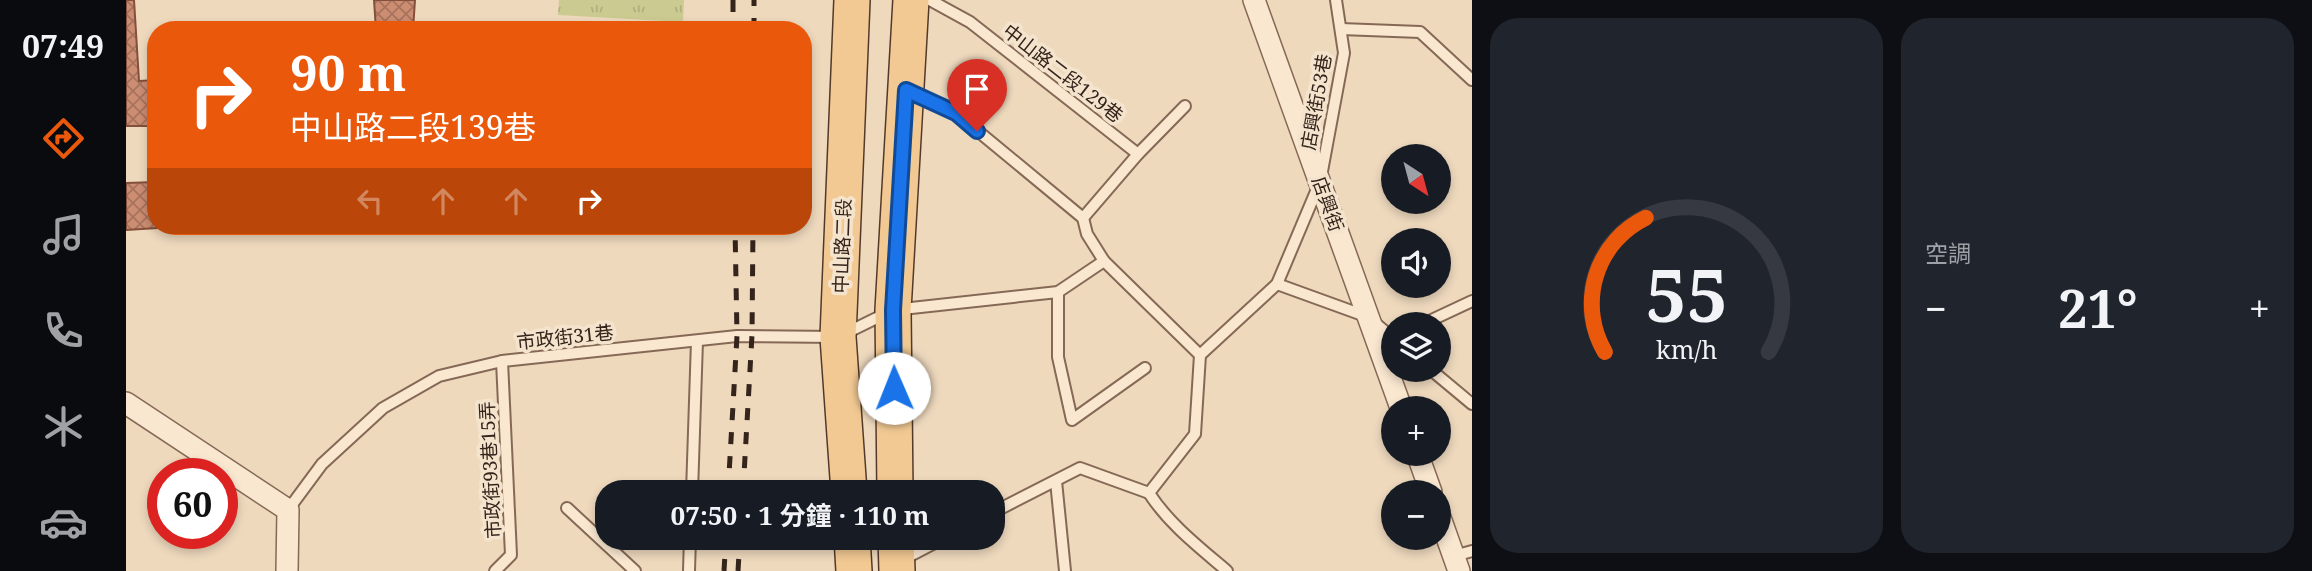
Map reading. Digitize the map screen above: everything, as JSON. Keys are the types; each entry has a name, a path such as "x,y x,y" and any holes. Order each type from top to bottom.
{"main road":[{"name":"中山路二段","path":"848,480 838,337 852,0"},
{"path":"895,480 893,310 911,0"},
{"path":"853,550 854,571"}],"street":[{"name":"店興街","path":"1254,0 1397,396"},
{"path":"126,403 288,510 287,571"},
{"path":"1451,538 1462,560"}],"lane":[{"name":"中山路二段129巷","path":"930,0 970,22 1138,154"},
{"name":"店興街53巷","path":"1277,284 1320,182 1344,53 1336,0"},
{"name":"店興街53巷","path":"1341,29 1420,32 1472,80"},
{"path":"906,90 956,113 1083,218 1087,234 1104,261 1200,355"},
{"path":"1083,218 1138,154 1185,106"},
{"path":"1104,261 1058,292 1058,357 1072,420 1145,368"},
{"path":"1149,493 1195,434 1200,355 1277,284 1368,317 1381,328"},
{"name":"市政街31巷","path":"288,510 322,464 383,408 439,376 502,361 752,335 838,337 893,310 1058,292"},
{"path":"1449,312 1472,301"},
{"path":"692,480 697,341"},
{"name":"市政街93巷15弄","path":"495,571 511,555 502,361"},
{"path":"1446,382 1472,404"},
{"path":"1005,506 1080,468 1149,493 1158,508 1183,533 1227,571"},
{"path":"1056,481 1065,571"},
{"path":"567,508 635,571"},
{"path":"689,571 690,550"},
{"path":"896,557 914,550"}],"green space":[{"path":"559,0 684,0 683,21 558,15"}],"building":[{"path":"126,0 134,0 139,81 147,81 147,126 126,126"},
{"path":"374,0 415,0 414,21 375,21"},
{"path":"147,182 147,229 126,230 126,183"}],"railway":[{"path":"733,0 733,21"},
{"path":"754,0 754,21"},
{"path":"729,480 737,336 735,235"},
{"path":"744,480 752,335 753,235"},
{"path":"724,571 725,550"},
{"path":"738,571 739,550"}],"route":[{"path":"894,388 893,310 906,90 956,113 977,131"}]}
